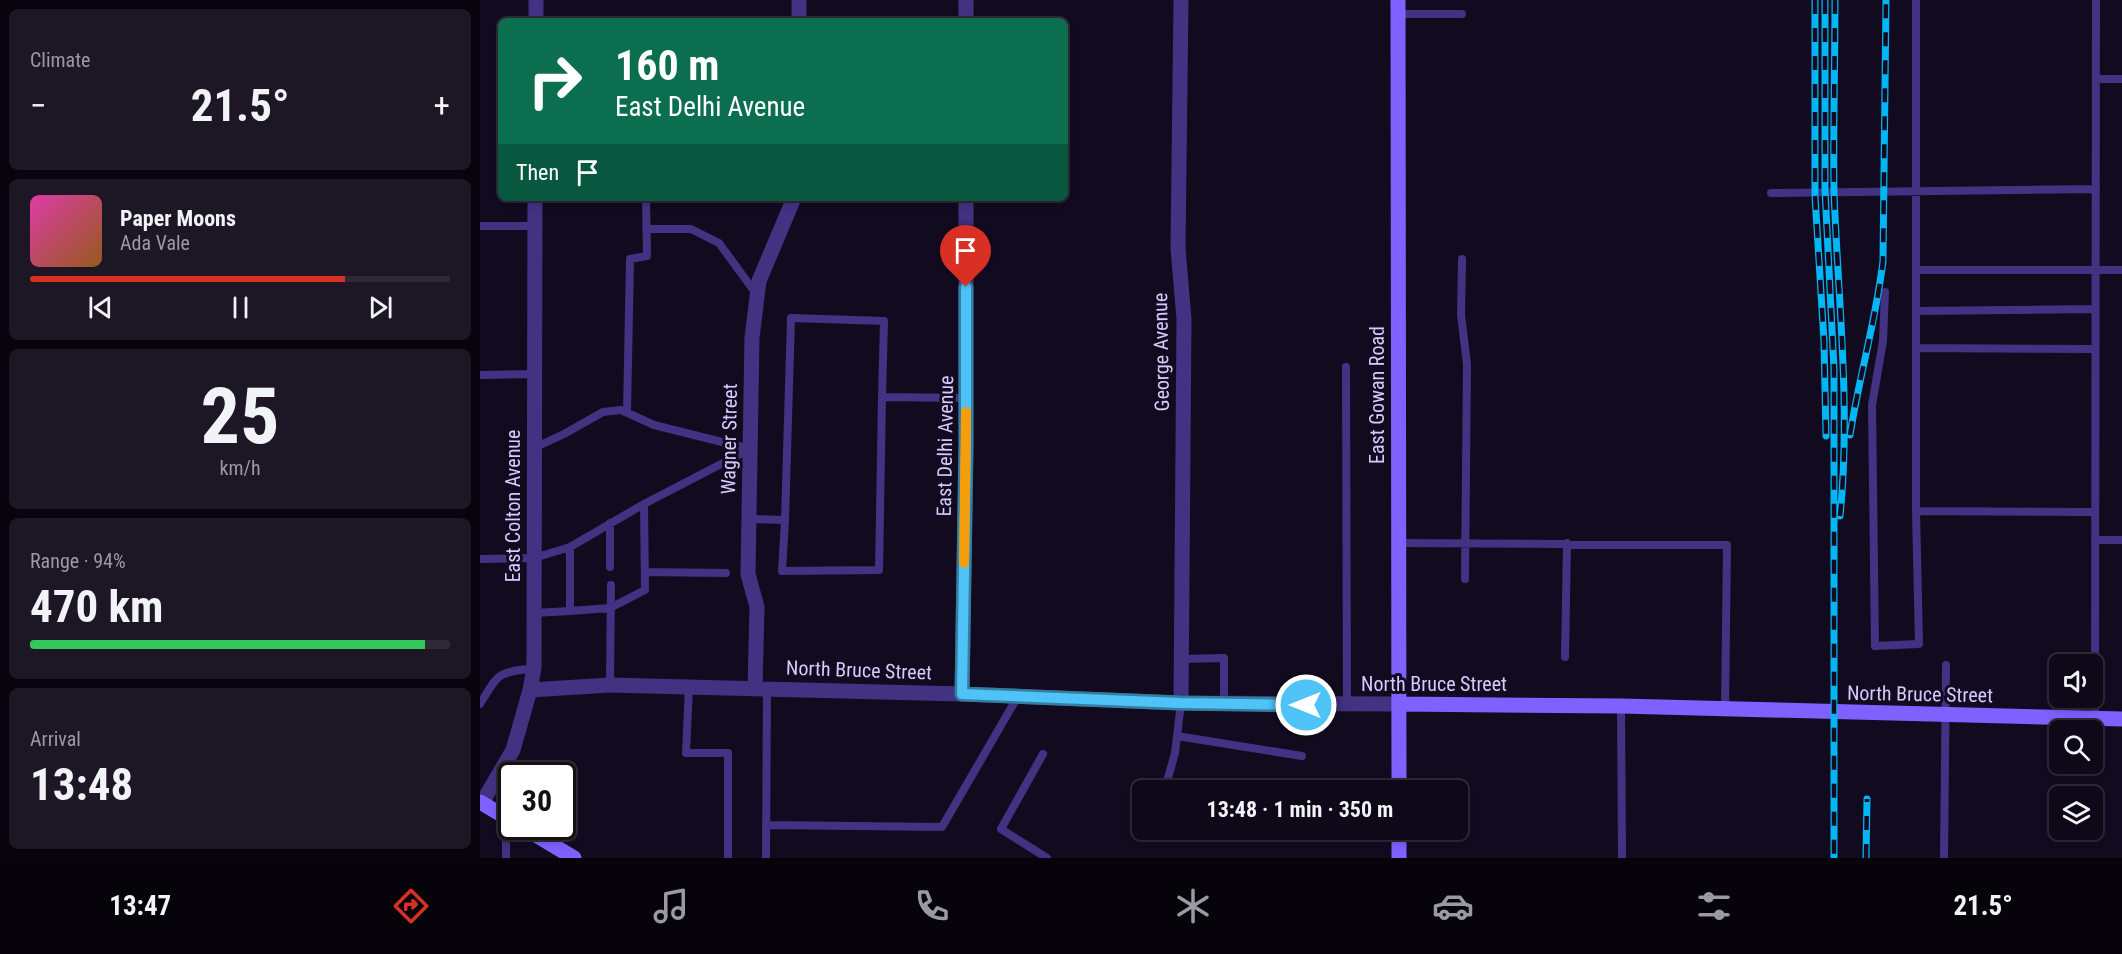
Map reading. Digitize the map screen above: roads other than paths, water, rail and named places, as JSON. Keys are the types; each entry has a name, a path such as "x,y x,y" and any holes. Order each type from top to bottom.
{"street":[{"path":"536,0 536,18"},
{"path":"799,0 799,18"},
{"path":"966,0 966,18"},
{"name":"George Avenue","path":"1180,703 1184,319 1178,248 1181,0"},
{"name":"East Gowan Road","path":"1398,7 1399,780"},
{"name":"East Colton Avenue","path":"481,803 513,750 534,668 535,201"},
{"name":"Wagner Street","path":"761,688 757,607 748,574 752,338 759,281 793,201"},
{"name":"East Delhi Avenue","path":"962,694 966,201"},
{"name":"North Bruce Street","path":"530,690 610,685 688,686 1180,703 1621,706 2122,719"},
{"path":"481,803 498,813"},
{"path":"544,840 574,858"},
{"path":"1399,840 1399,858"}],"lane":[{"path":"1885,292 1883,341 1872,405 1875,646 1919,644 1916,511 1916,0"},
{"path":"2095,718 2096,0"},
{"path":"1398,7 1462,14"},
{"path":"2096,79 2122,79"},
{"path":"1771,193 2096,189"},
{"path":"627,412 630,260 647,256 646,201"},
{"path":"480,226 535,226"},
{"path":"647,229 691,229 719,243 757,295"},
{"path":"1462,258 1461,315 1467,364 1465,579"},
{"path":"1916,270 2122,270"},
{"path":"1916,311 2094,309"},
{"path":"790,318 884,321 882,398 879,570 782,571 790,318"},
{"path":"1916,348 2095,349"},
{"path":"1346,367 1347,705"},
{"path":"480,375 535,374"},
{"path":"882,398 966,398"},
{"path":"534,448 603,412 621,410 654,425 750,449"},
{"path":"480,559 534,558 570,547 644,504 750,449"},
{"path":"534,613 610,608 645,590 644,504"},
{"path":"1916,511 2095,512"},
{"path":"749,519 785,519"},
{"path":"610,523 610,567"},
{"path":"2095,540 2122,540"},
{"path":"1398,543 1726,545 1725,709"},
{"path":"1565,657 1567,543"},
{"path":"570,547 570,611"},
{"path":"645,572 726,573"},
{"path":"610,585 610,685"},
{"path":"1181,659 1224,658 1224,704"},
{"path":"1944,858 1946,664"},
{"path":"480,704 496,678 505,672 534,668"},
{"path":"688,686 686,753 728,753 728,858"},
{"path":"761,688 766,858"},
{"path":"766,825 942,827 1018,696"},
{"path":"1167,780 1175,753 1180,703"},
{"path":"1621,706 1622,858"},
{"path":"1177,736 1302,756"},
{"path":"1043,754 1000,830 1047,858"},
{"path":"506,858 507,840"}],"railway":[{"path":"1815,0 1815,196 1824,341 1826,436"},
{"path":"1825,0 1825,190 1834,369 1834,858"},
{"path":"1835,0 1834,192 1844,394 1840,516"},
{"path":"1850,435 1883,261 1886,0"},
{"path":"1866,858 1867,799"}]}
